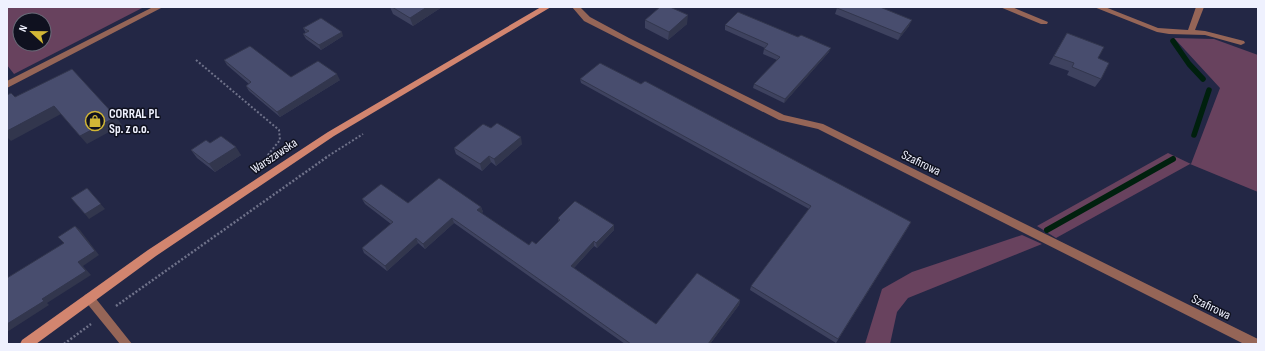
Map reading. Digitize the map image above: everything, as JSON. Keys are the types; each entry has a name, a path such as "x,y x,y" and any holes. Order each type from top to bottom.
{"main road":[{"name":"Warszawska","path":"26,344 152,253 331,134 547,7"}],"street":[{"path":"7,85 159,7"},
{"name":"Szafirowa","path":"576,7 587,19 782,118 820,126 1256,344"},
{"path":"1004,7 1044,22"}],"lane":[{"path":"1098,7 1157,30 1169,32 1191,31 1205,33 1241,43"},
{"path":"1191,31 1200,7"},
{"path":"89,298 102,316 127,344"}],"path":[{"path":"196,60 279,130 280,140 267,156 277,169"},
{"path":"64,344 339,148 364,133"}],"shaded area":[{"path":"7,7 144,7 14,74 7,65"},
{"path":"1174,38 1214,39 1258,55 1258,192 1190,164 1056,238 1037,226 1168,153 1191,164 1220,88"},
{"path":"1022,235 1042,244 908,298 897,312 890,344 865,344 882,289 912,272"}],"building":[{"path":"392,7 427,7 410,18"},
{"path":"660,7 670,7 688,15 669,32 645,20"},
{"path":"837,7 880,7 912,20 901,34"},
{"path":"738,12 798,37 801,35 831,48 785,99 754,84 780,57 764,49 768,44 725,25"},
{"path":"321,18 342,32 319,45 303,34 309,31 303,28"},
{"path":"1067,33 1104,47 1098,58 1109,63 1101,79 1072,67 1074,63 1054,56"},
{"path":"250,46 291,77 318,61 337,74 277,112 246,86 251,82 224,60"},
{"path":"600,63 641,84 645,81 911,222 838,339 751,286 811,206 580,79"},
{"path":"72,69 116,117 80,136 54,106 7,131 7,95 11,93 15,97"},
{"path":"497,123 521,137 494,159 489,156 480,164 454,148 483,124 491,128"},
{"path":"221,136 236,147 209,164 191,150 206,140 210,143"},
{"path":"439,178 481,207 477,210 529,245 532,241 536,244 560,220 558,218 575,201 614,225 596,243 594,241 571,266 656,324 697,273 740,300 708,344 631,344 452,218 423,244 416,238 385,266 362,248 393,222 362,199 381,184 408,203"},
{"path":"87,188 101,204 85,214 71,198"},
{"path":"75,226 95,251 78,262 86,271 42,299 44,301 7,324 7,278 64,243 58,237"}],"waterway":[{"path":"1173,41 1189,64 1203,79"},
{"path":"1194,135 1209,90"},
{"path":"1047,230 1173,159"}],"place":[{"name":"CORRAL PL Sp. z o.o.","path":"95,121"}]}
